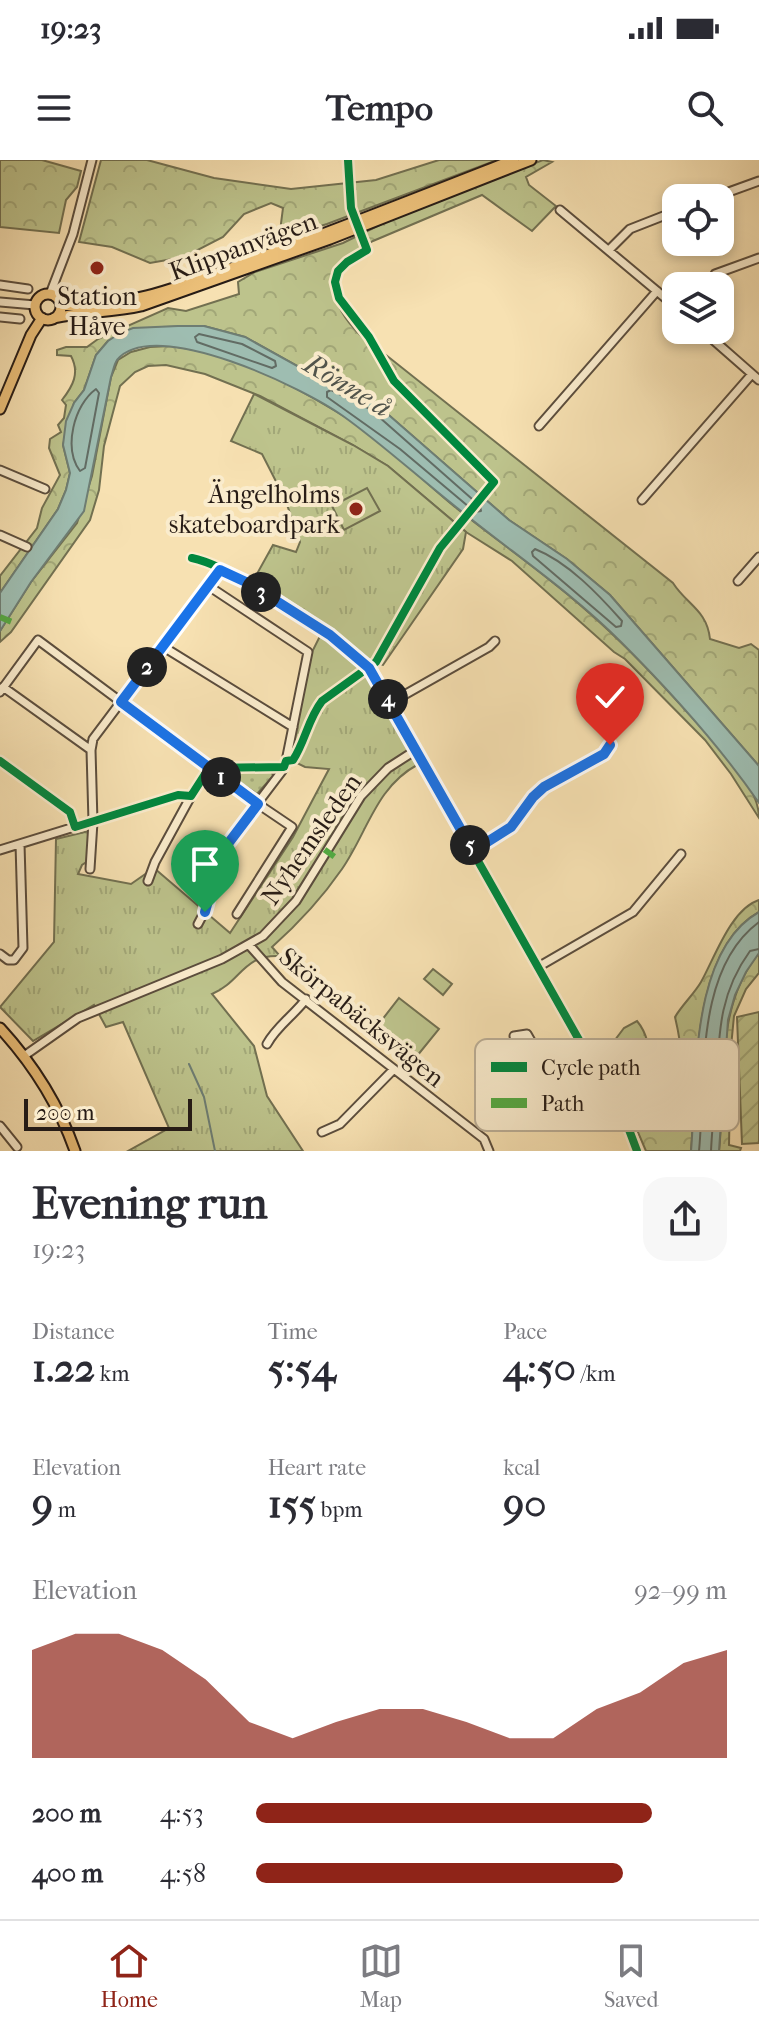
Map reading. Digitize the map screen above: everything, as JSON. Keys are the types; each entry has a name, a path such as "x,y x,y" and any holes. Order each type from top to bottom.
{"main road":[{"name":"Klippanvägen","path":"61,305 99,305 143,298 333,231 513,160"},
{"name":"Klippanvägen","path":"42,318 117,312 141,306 330,239 531,160"},
{"path":"0,409 2,398 31,335 42,318 35,305 40,297 50,294 58,299 61,305 59,314 54,318"},
{"path":"0,1028 24,1056 57,1108 75,1151"}],"street":[{"path":"50,294 73,234 92,160"},
{"path":"734,190 759,181"},
{"path":"560,210 662,295"},
{"path":"609,250 632,227 662,216"},
{"path":"720,272 759,258"},
{"path":"0,285 28,289"},
{"path":"539,426 657,291"},
{"path":"0,302 35,305"},
{"path":"0,317 20,319"},
{"path":"718,344 759,380"},
{"path":"642,500 752,374"},
{"path":"0,470 45,489"},
{"path":"0,535 27,547"},
{"path":"738,581 759,557"},
{"path":"192,558 248,583 356,655 369,668 579,1039"},
{"path":"90,869 93,739 220,570"},
{"path":"198,924 209,903 221,853 284,767 308,652 207,585"},
{"path":"91,750 2,689 38,640 292,827 237,914"},
{"path":"390,703 495,641"},
{"path":"162,646 293,727"},
{"path":"473,851 511,827 538,792 604,754 610,745"},
{"name":"Nyhemsleden","path":"24,1056 78,1018 222,959 272,929 296,901 361,796 388,768 416,750"},
{"path":"0,761 70,812 75,827"},
{"path":"209,768 284,767"},
{"path":"148,881 155,862 209,768"},
{"path":"1,847 20,844 178,795 191,796"},
{"path":"0,954 8,960 17,958 24,944 20,844"},
{"path":"538,967 633,912 681,854"},
{"name":"Skörpabäcksvägen","path":"249,945 277,978 484,1139 489,1149"},
{"path":"267,1044 306,999"},
{"path":"515,1039 514,1036 521,1033 530,1039"},
{"path":"322,1132 340,1124 393,1070"},
{"path":"0,1126 17,1147"},
{"path":"629,1131 637,1151"}],"green space":[{"path":"0,160 42,160 81,171 77,187 66,200 59,233 0,227"},
{"path":"101,160 147,160 214,178 291,189 376,180 439,160 497,160 279,239 283,208 271,203 244,214 223,237 184,257 150,263 112,247 79,242"},
{"path":"543,160 552,162 526,177 529,185 556,206 532,231 482,195 373,241 342,260 331,277 337,301 349,323 366,341 673,583 701,614 710,639 739,648 751,644 759,650 759,766 610,595 567,559 509,520 375,403 341,385 319,378 245,337 204,326 163,327 108,341 96,355 84,390 74,403 63,445 70,473 66,490 58,509 0,593 0,576 37,528 42,508 60,475 49,448 50,439 61,432 58,425 64,418 66,405 62,400 72,384 75,368 71,356 57,355 57,350 87,347 98,339 168,308 186,311 239,294 238,282 255,272 343,243 404,213"},
{"path":"170,346 214,355 278,379 353,422 383,445 455,507 564,591 629,650 740,772 754,795 759,818 705,740 625,659 512,561 466,532 388,466 260,396 205,374 166,365 148,366 135,372 120,386 104,446 99,490 90,520 11,632 0,642 0,631 31,582 77,523 92,476 111,377 118,360 131,352"},
{"path":"254,394 388,466 466,532 463,549 383,665 369,662 339,637 253,581 273,545 296,552 300,542 285,499 262,454 231,441"},
{"name":"Ängelholms skateboardpark","path":"367,488 380,511 344,530 332,506"},
{"path":"321,634 362,669 417,765 392,785 334,880 310,910 272,947 280,956 258,959 212,994 254,1046 267,1096 303,1151 128,1151 169,1128 123,1022 106,1027 94,1005 33,1041 0,1007 54,942 56,839 89,831 91,859 82,865 78,874 131,884 154,868 230,933 293,837 329,769 305,767 289,759 312,652"},
{"path":"271,769 273,776 257,794 226,773"},
{"path":"759,900 759,912 737,930 720,956 709,987 699,1039 680,1039 675,1017 701,982 732,923 749,905"},
{"path":"759,953 759,973 746,989 734,1016 732,1039 726,1039 735,998 745,974"},
{"path":"433,969 452,984 443,995 424,979"},
{"path":"399,998 439,1029 417,1056 378,1025"},
{"path":"759,1012 759,1143 742,1144 737,1017"},
{"path":"637,1021 647,1039 616,1039 624,1028"},
{"path":"637,1131 692,1131 691,1151 646,1151"},
{"path":"720,1131 729,1131 729,1145 741,1148 740,1151 719,1151"}],"water":[{"path":"204,326 245,337 319,378 341,385 375,403 509,520 567,559 610,595 759,766 759,803 728,760 676,700 602,623 561,589 343,416 265,375 195,351 163,346 136,348 117,360 84,511 31,582 0,631 0,593 58,509 66,490 70,473 63,445 66,421 84,390 96,355 108,341 133,328"},
{"path":"759,912 759,953 735,995 727,1039 699,1039 708,987 720,956 736,931"},
{"path":"692,1131 720,1131 719,1151 691,1151"}],"waterway":[{"path":"189,1064 204,1097 215,1151"}],"marked path":[{"path":"0,617 12,622"},
{"path":"258,804 260,800"},
{"path":"310,839 339,860"}],"cycle path":[{"path":"0,761 70,812 75,827 178,795 191,796 209,768 284,767 286,761 293,760 322,701 376,662 440,548 494,482 394,381 369,337 339,298 335,282 338,271 367,250 351,208 348,160"},
{"path":"192,558 233,574 285,604 355,654 369,668 578,1039"},
{"path":"630,1131 637,1151"}],"place":[{"name":"Station Håve","path":"97,268"},
{"name":"Ängelholms skateboardpark","path":"356,509"}],"route":[{"path":"205,912 221,853 258,804 121,702 220,570 248,583 330,635 369,668 473,851 511,827 544,787 604,754 610,745"}],"water label":[{"name":"Rönne å","path":"348,385"}]}
